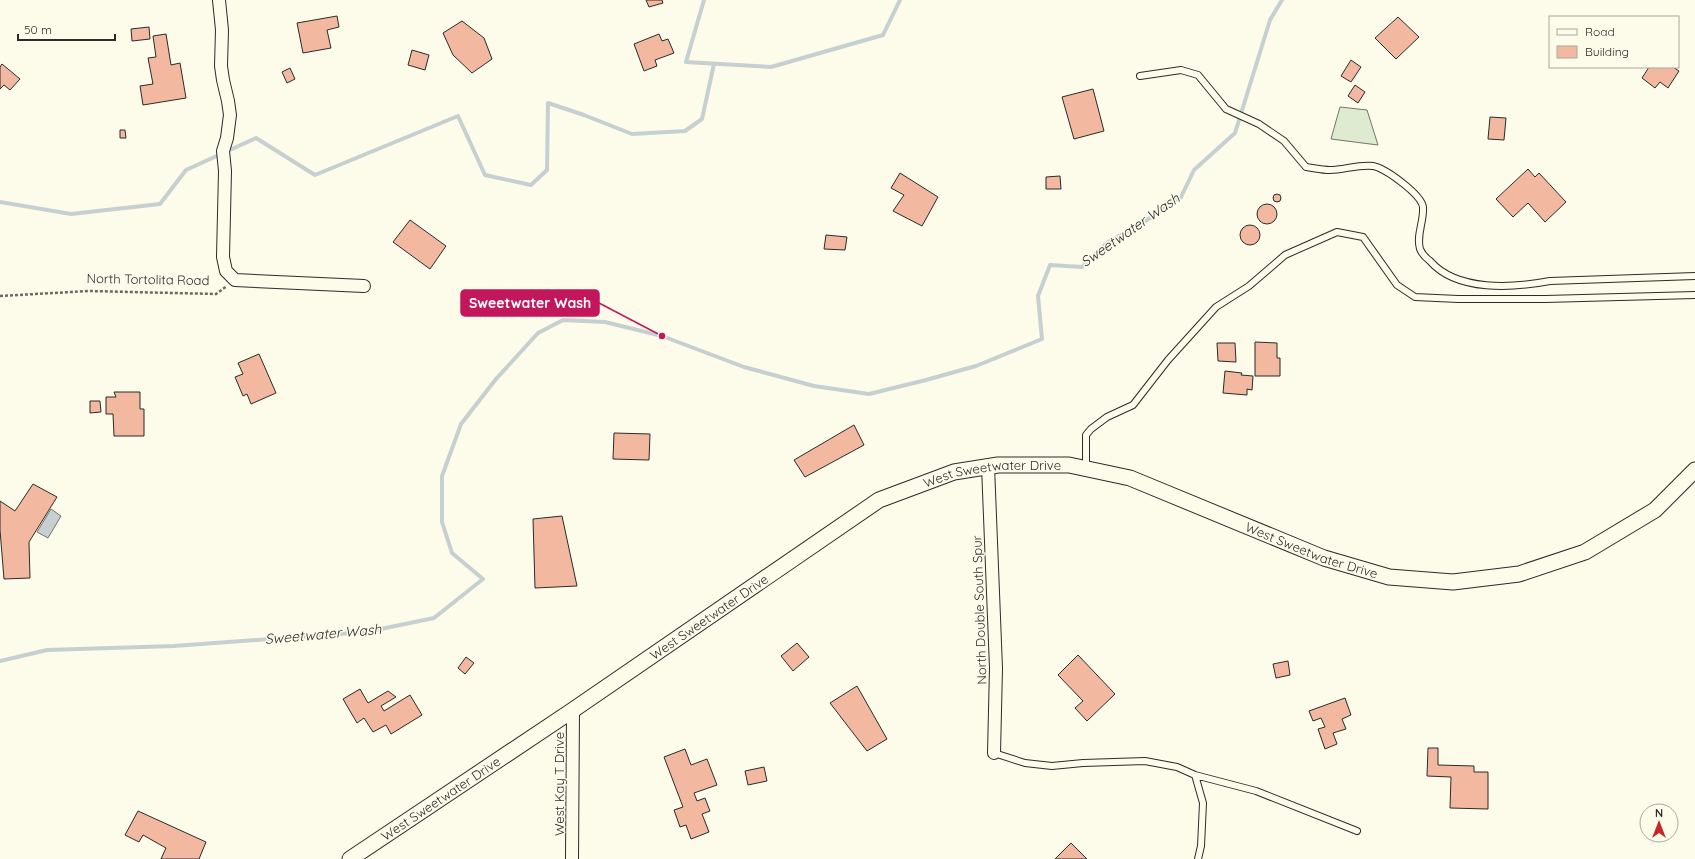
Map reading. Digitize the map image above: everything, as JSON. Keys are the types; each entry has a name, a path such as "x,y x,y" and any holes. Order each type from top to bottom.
{"street":[{"path":"219,0 222,30 222,80 228,100 230,115 227,138 222,151 225,171 223,257 226,272 235,280 364,286"},
{"name":"West Sweetwater Drive","path":"350,859 573,710 879,500 954,472 998,464 1069,465 1130,478 1324,558 1389,577 1453,582 1519,574 1585,552 1656,510 1695,470"},
{"name":"North Double South Spur","path":"988,466 996,668 994,753"},
{"name":"West Kay T Drive","path":"572,859 573,710"}],"lane":[{"path":"1140,76 1181,70 1198,75 1226,109 1259,124 1284,141 1306,167 1330,170 1373,166 1391,175 1416,195 1423,207 1418,239 1421,251 1437,269 1461,281 1498,286 1530,285 1550,281 1695,276"},
{"path":"1086,469 1086,435 1091,429 1107,417 1133,404 1168,360 1216,307 1249,286 1285,255 1337,232 1363,237 1397,285 1415,297 1458,299 1537,299 1695,295"},
{"path":"994,753 1025,763 1052,766 1083,763 1145,761 1177,767 1195,776 1256,791 1357,831"},
{"path":"1195,776 1203,803 1201,846 1198,859"}],"path":[{"name":"North Tortolita Road","path":"0,296 89,291 216,294 235,280"}],"green space":[{"path":"1340,107 1367,110 1378,145 1331,139"}],"shaded area":[{"path":"51,509 61,516 48,538 37,532"}],"building":[{"path":"646,0 662,0 663,3 649,7"},
{"path":"337,16 339,27 327,30 331,48 303,53 297,23"},
{"path":"1398,17 1419,37 1396,59 1375,38"},
{"path":"462,21 484,38 492,59 472,73 453,55 443,33"},
{"path":"149,27 150,39 132,41 131,29"},
{"path":"166,34 171,65 180,63 186,98 143,105 140,86 153,84 148,58 156,57 153,36"},
{"path":"659,34 662,41 668,39 674,53 655,60 657,66 644,71 634,44"},
{"path":"412,50 429,55 425,70 408,65"},
{"path":"1351,60 1361,67 1351,82 1341,76"},
{"path":"2,64 20,79 10,90 4,85 0,89 0,67"},
{"path":"290,68 295,79 287,83 282,72"},
{"path":"1648,68 1674,68 1679,71 1668,88 1660,82 1655,88 1642,78"},
{"path":"1355,85 1365,92 1358,103 1348,96"},
{"path":"1093,89 1104,131 1074,139 1062,97"},
{"path":"1490,117 1506,118 1504,140 1488,139"},
{"path":"120,130 125,130 126,138 120,138"},
{"path":"1528,169 1535,177 1539,173 1566,202 1545,222 1528,203 1513,217 1496,199"},
{"path":"900,173 938,197 922,226 893,211 904,195 891,188"},
{"path":"1060,176 1061,189 1046,189 1046,177"},
{"path":"1275,194 1279,194 1281,198 1279,202 1275,202 1273,200 1273,196"},
{"path":"1263,204 1271,204 1277,210 1277,218 1271,224 1263,224 1257,218 1257,210"},
{"path":"410,220 446,246 430,269 393,242"},
{"path":"1246,225 1254,225 1260,231 1260,239 1254,245 1246,245 1240,239 1240,231"},
{"path":"826,235 847,237 845,250 824,249"},
{"path":"1255,342 1277,343 1277,358 1280,358 1280,376 1255,376"},
{"path":"1217,343 1235,343 1236,362 1218,361"},
{"path":"259,354 276,393 251,404 247,394 243,396 235,377 243,374 238,363"},
{"path":"1225,371 1253,376 1252,390 1247,389 1247,395 1223,393"},
{"path":"114,392 140,392 140,409 144,409 144,436 114,436 113,414 106,414 106,397 116,397"},
{"path":"90,401 100,401 101,412 90,413"},
{"path":"854,425 864,445 805,477 794,460"},
{"path":"614,433 650,434 649,460 613,459"},
{"path":"33,484 57,497 29,542 30,578 4,579 0,530 0,501 15,511"},
{"path":"562,516 577,586 535,588 533,519"},
{"path":"797,643 809,657 793,671 781,656"},
{"path":"1078,655 1115,694 1087,721 1075,708 1083,701 1058,675"},
{"path":"466,657 474,663 465,674 458,668"},
{"path":"1288,661 1290,675 1276,678 1273,664"},
{"path":"857,686 887,739 867,751 830,703"},
{"path":"360,689 368,703 388,691 396,697 381,706 384,711 410,695 422,715 391,734 386,725 373,732 364,718 357,723 343,699"},
{"path":"1345,698 1351,715 1342,719 1346,729 1333,733 1337,744 1325,749 1318,729 1325,727 1321,718 1313,721 1309,711"},
{"path":"1428,748 1438,748 1438,765 1474,766 1474,772 1488,772 1488,809 1450,808 1451,777 1427,776"},
{"path":"685,749 691,765 707,759 717,785 694,793 697,801 705,798 710,811 702,814 709,832 691,839 686,825 680,827 674,810 683,807 664,757"},
{"path":"764,767 767,781 748,785 745,771"},
{"path":"138,811 206,842 199,859 161,859 166,848 143,835 139,842 125,835"},
{"path":"1071,843 1087,859 1055,859"}],"waterway":[{"path":"704,0 686,62 771,67 883,35 900,0"},
{"name":"Sweetwater Wash","path":"0,661 47,650 174,646 366,632 434,618 483,579 452,553 442,522 442,476 461,424 496,379 538,333 563,320 605,322 662,336 744,367 814,386 869,394 976,366 1042,339 1038,296 1050,265 1082,267 1108,242 1138,226 1181,197 1194,170 1235,133 1270,20 1282,0"},
{"path":"0,202 71,214 160,204 186,170 256,138 315,175 458,116 485,175 531,185 547,170 548,103 584,115 632,134 685,131 702,119 714,64"}],"place":[{"name":"Sweetwater Wash","path":"662,336"}]}
